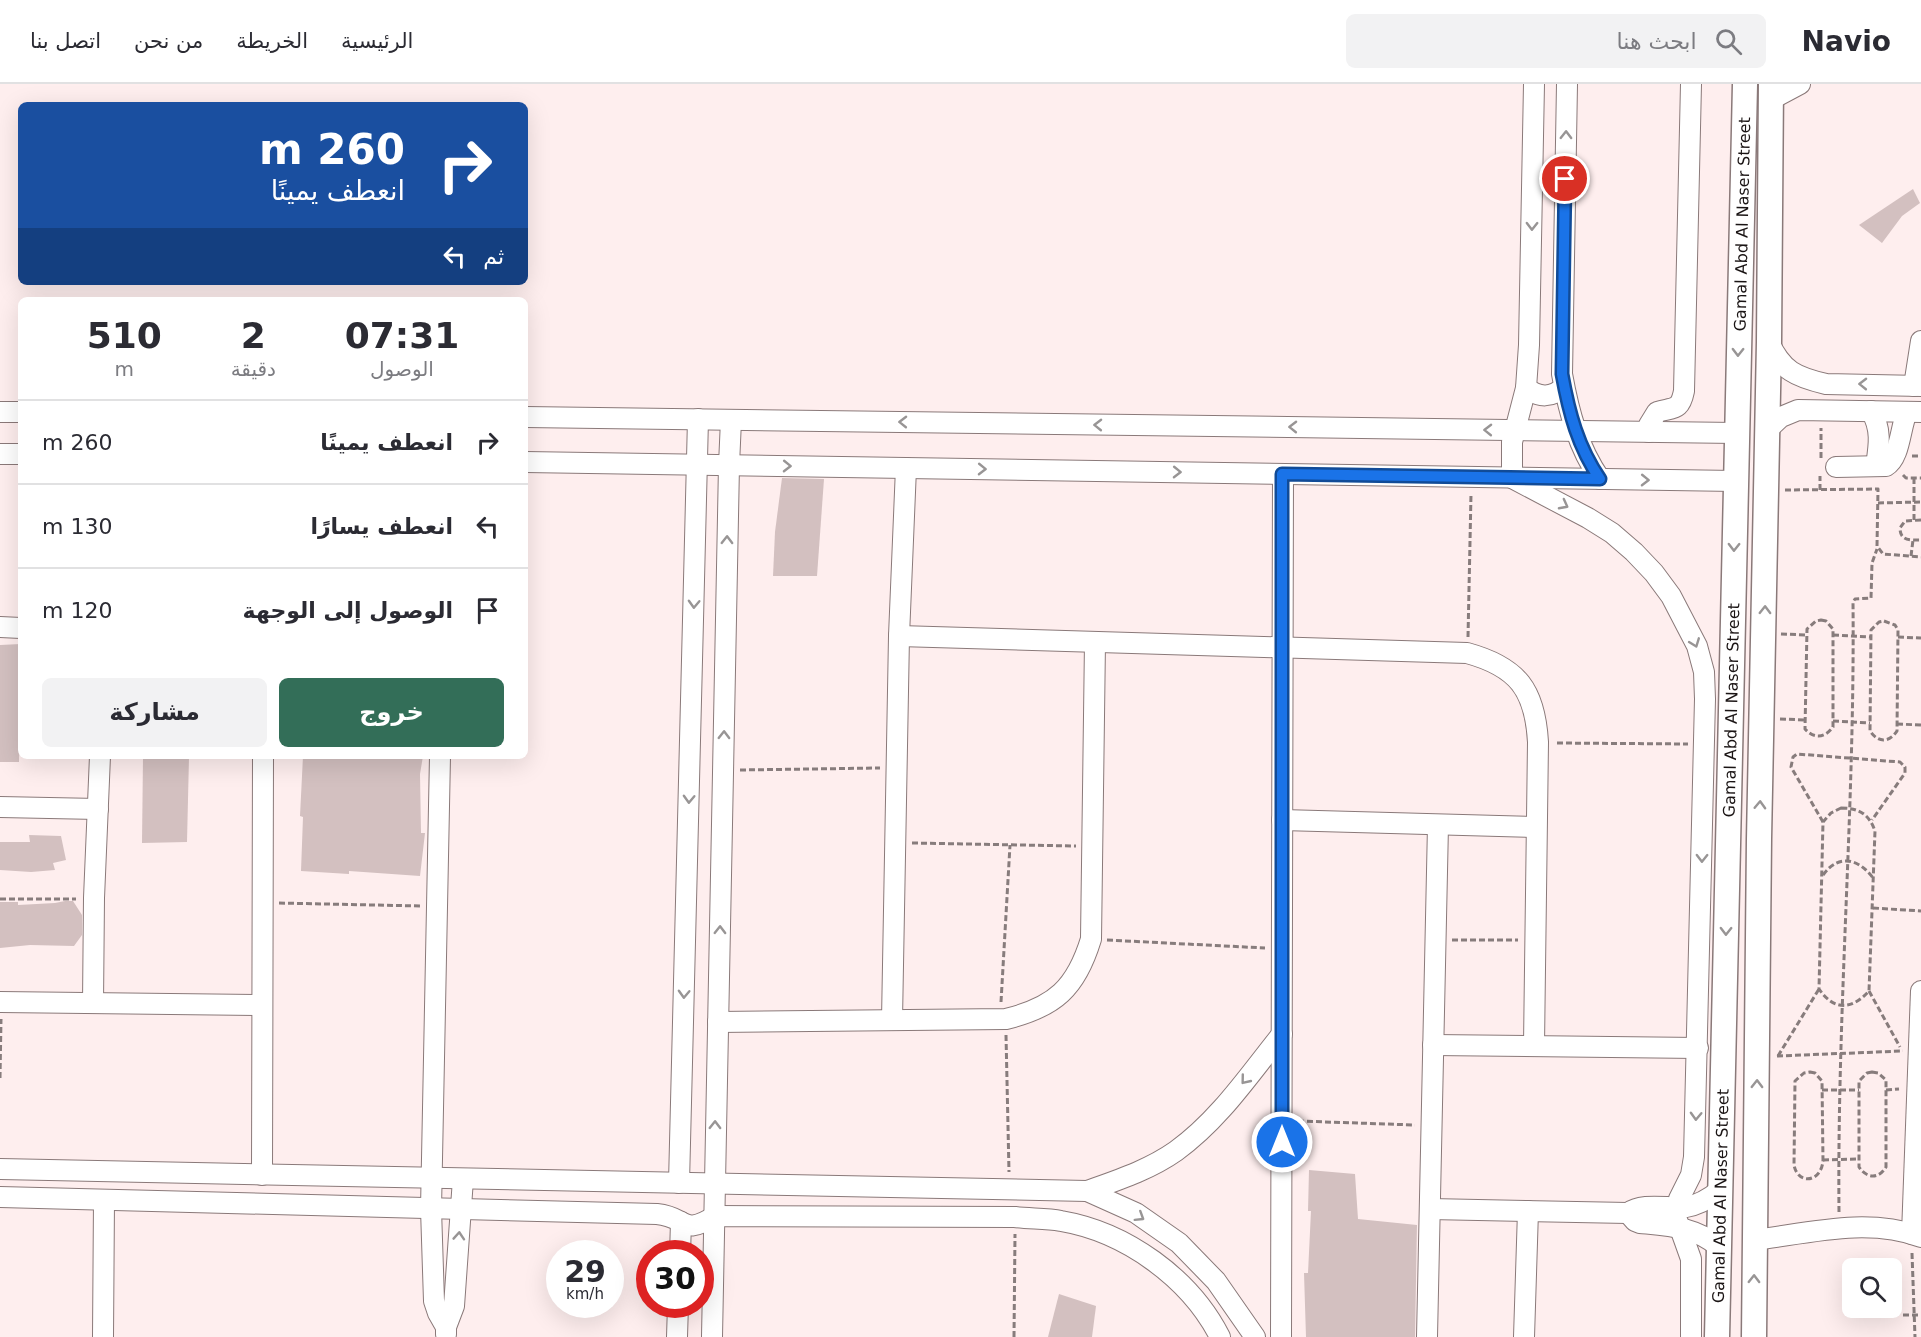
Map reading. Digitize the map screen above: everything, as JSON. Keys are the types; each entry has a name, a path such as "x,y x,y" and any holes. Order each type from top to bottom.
{"main road":[{"name":"Gamal Abd Al Naser Street","path":"1718,1337 1745,84"},
{"name":"Gamal Abd Al Naser Street","path":"1754,1337 1755,1240 1768,1057 1759,889 1759,839 1769,342 1770,92"},
{"path":"1727,838 1740,844 1759,839"},
{"path":"1726,890 1746,886 1759,889"}],"street":[{"path":"1512,478 1510,454 1526,388 1530,345 1534,84"},
{"path":"1566,84 1561,345 1564,387 1575,431 1600,479"},
{"path":"1649,432 1649,425 1657,412 1676,408 1682,402 1684,391 1691,84"},
{"path":"1770,92 1800,84"},
{"path":"1769,342 1775,356 1797,376 1826,384 1917,386 1921,341"},
{"path":"1824,410 1826,384"},
{"path":"1526,388 1545,396 1552,395 1564,387"},
{"path":"1767,430 1789,412 1798,410 1914,412"},
{"path":"1871,411 1880,434 1876,466"},
{"path":"0,412 18,412"},
{"path":"1836,467 1890,464 1896,456 1900,434 1914,412"},
{"path":"528,417 1736,433"},
{"path":"679,1183 698,419"},
{"path":"711,1337 731,420"},
{"path":"0,454 18,454"},
{"path":"528,462 1735,481"},
{"path":"892,1020 899,636 906,468"},
{"path":"1281,1337 1282,474"},
{"path":"1512,478 1612,533 1641,559 1671,596 1697,646 1704,672 1705,745 1694,1167 1677,1207 1676,1217 1691,1259 1691,1337"},
{"path":"0,627 18,628"},
{"path":"899,636 1467,653 1492,660 1513,674 1528,694 1537,718 1534,1045"},
{"path":"718,1022 1003,1019 1030,1013 1052,1001 1071,984 1084,963 1091,939 1095,642"},
{"path":"93,1003 93,898 100,759"},
{"path":"262,759 262,1175"},
{"path":"440,759 431,1209 434,1301 446,1332"},
{"path":"0,807 98,809"},
{"path":"1282,820 1536,827"},
{"path":"1427,1337 1438,825"},
{"path":"1755,1240 1840,1229 1876,1227 1916,1235 1910,1051 1921,991"},
{"path":"0,1002 262,1005"},
{"path":"0,1169 1088,1191 1133,1175 1176,1151 1213,1119 1282,1034"},
{"path":"1433,1045 1698,1048"},
{"path":"446,1332 454,1306 463,1179"},
{"path":"1430,1209 1628,1213 1638,1208 1696,1204 1707,1200 1720,1190"},
{"path":"1088,1191 1136,1213 1179,1243 1216,1281 1255,1337"},
{"path":"0,1197 657,1214 673,1217 687,1225 697,1226 715,1216 1015,1217 1062,1221 1107,1234 1149,1257 1184,1287 1213,1324 1220,1337"},
{"path":"103,1337 104,1200"},
{"path":"1524,1337 1528,1211"},
{"path":"1628,1213 1640,1223 1679,1227 1700,1233 1719,1247"},
{"path":"680,1240 681,1222"},
{"path":"677,1337 678,1318"}],"path":[{"path":"1820,490 1824,410"},
{"path":"1467,653 1472,477"},
{"path":"1914,478 1914,520"},
{"path":"1766,490 1878,489 1877,549 1872,563 1871,598 1855,599 1852,602 1848,860 1839,1090 1840,1229"},
{"path":"1878,503 1921,502"},
{"path":"1921,520 1905,521 1900,528 1902,536 1908,540 1921,540"},
{"path":"1911,556 1913,540"},
{"path":"1877,549 1883,554 1921,556"},
{"path":"1821,620 1830,624 1833,635 1833,727 1829,733 1816,736 1805,729 1807,629 1811,624 1821,620"},
{"path":"1884,621 1895,625 1898,637 1898,732 1893,737 1880,741 1870,731 1871,630 1874,625 1884,621"},
{"path":"1764,633 1807,635"},
{"path":"1833,635 1871,637"},
{"path":"1898,637 1921,638"},
{"path":"1763,719 1805,720"},
{"path":"1833,721 1870,723"},
{"path":"1897,724 1921,725"},
{"path":"1538,742 1705,745"},
{"path":"1768,1057 1819,989 1824,822 1793,773 1790,762 1793,757 1797,754 1900,762 1905,767 1905,773 1871,820"},
{"path":"723,771 897,768"},
{"path":"1819,989 1832,1003 1842,1006 1861,1001 1869,991 1874,879 1875,831 1871,820 1863,812 1841,808 1831,813 1824,822"},
{"path":"895,843 1092,846"},
{"path":"1009,1189 1003,1019 1010,845"},
{"path":"1822,876 1837,862 1848,860 1858,862 1874,879"},
{"path":"0,899 93,898"},
{"path":"262,903 438,906"},
{"path":"1873,908 1921,911"},
{"path":"1091,939 1282,949"},
{"path":"1436,940 1535,939"},
{"path":"1869,991 1910,1051"},
{"path":"0,1002 0,1078"},
{"path":"1768,1057 1910,1051"},
{"path":"1804,1073 1815,1073 1822,1081 1823,1160 1823,1169 1813,1178 1800,1176 1795,1172 1795,1081 1804,1073"},
{"path":"1867,1073 1878,1073 1886,1080 1886,1167 1882,1173 1869,1176 1859,1167 1860,1159 1859,1081 1867,1073"},
{"path":"1822,1090 1859,1090"},
{"path":"1282,1121 1431,1125"},
{"path":"1823,1160 1860,1159"},
{"path":"1014,1337 1015,1217"},
{"path":"1915,1337 1916,1235"},
{"path":"1903,1316 1921,1315"}],"building":[{"path":"1913,189 1920,203 1902,216 1882,243 1859,225"},
{"path":"782,478 824,479 817,576 773,576 775,532"},
{"path":"18,644 19,762 0,762 0,645"},
{"path":"143,759 189,759 187,842 142,843"},
{"path":"303,759 422,759 420,774 421,833 425,833 420,876 349,871 349,874 301,871 303,817 300,816"},
{"path":"29,835 61,836 66,860 53,863 55,870 31,872 0,870 0,842 30,842"},
{"path":"73,901 82,915 82,935 74,946 30,945 0,948 0,902 18,902 18,905"},
{"path":"1309,1170 1355,1174 1358,1219 1417,1225 1415,1337 1306,1337 1304,1273 1308,1273 1311,1211 1308,1211"},
{"path":"1059,1294 1096,1306 1092,1337 1048,1337"}],"route":[{"path":"1282,1142 1282,474 1600,479 1592,468 1575,431 1562,374 1565,179"}]}
